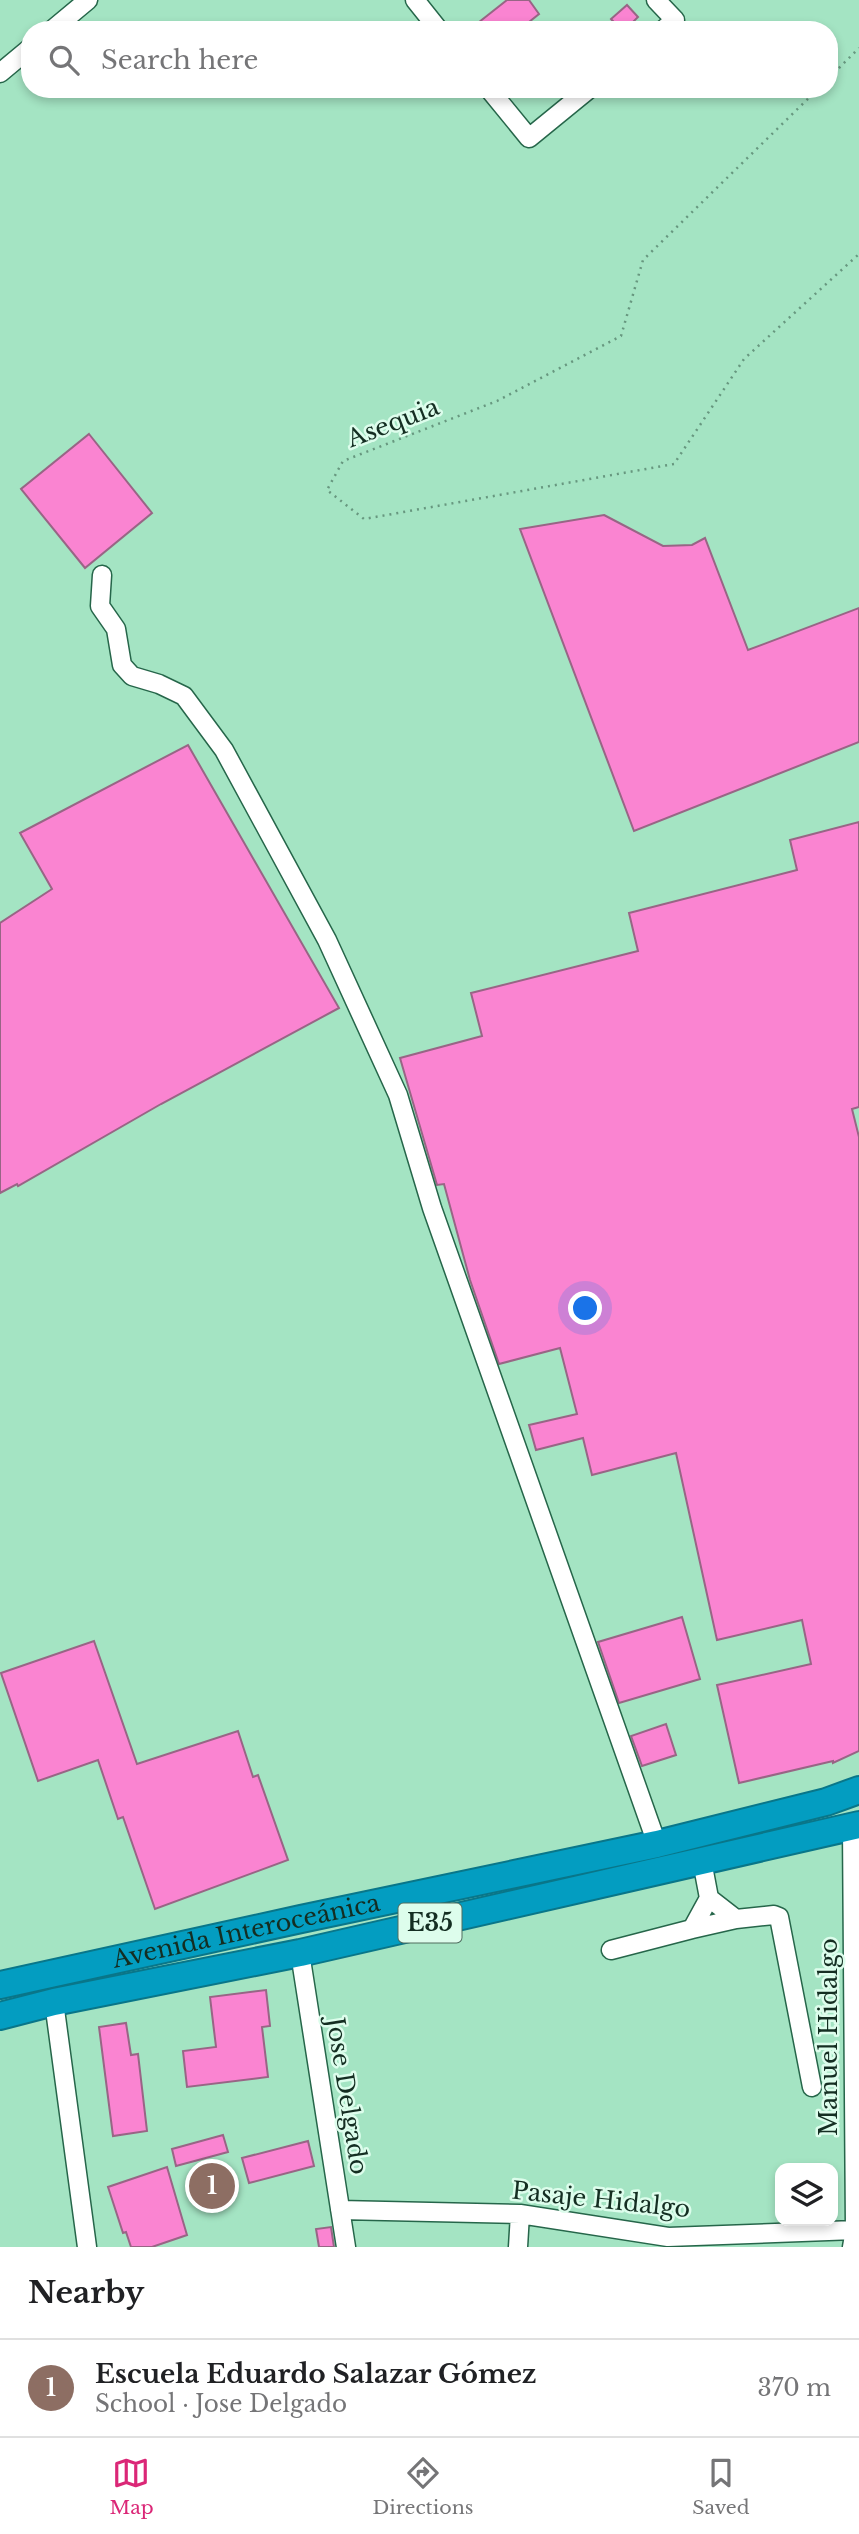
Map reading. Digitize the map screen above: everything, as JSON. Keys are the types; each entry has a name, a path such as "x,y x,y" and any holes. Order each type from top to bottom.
{"highway":[{"name":"Avenida Interoceánica","path":"0,1985 657,1844 826,1802 859,1790"},
{"name":"Avenida Interoceánica","path":"0,2016 54,2002 300,1953 856,1826"}],"street":[{"path":"63,21 88,0"},
{"path":"415,0 432,21"},
{"path":"656,0 674,21"},
{"path":"0,73 21,56"},
{"path":"496,98 529,138 578,98"},
{"path":"102,575 100,607 116,629 122,666 132,676 159,684 184,696 224,750 327,940 398,1095 432,1208 657,1844"},
{"name":"Manuel Hidalgo","path":"854,2239 857,2180 856,1826"},
{"path":"692,1929 709,1898 702,1861"},
{"path":"709,1898 736,1919"},
{"path":"611,1950 736,1919 774,1915 779,1917 812,2087"},
{"name":"Jose Delgado","path":"300,1953 346,2247"},
{"path":"54,2002 87,2247"},
{"name":"Pasaje Hidalgo","path":"340,2210 520,2214 668,2237 854,2239"},
{"path":"518,2247 520,2214"}],"path":[{"path":"838,69 859,48"},
{"name":"Asequia","path":"809,98 643,260 621,336 497,401 343,461 327,490 365,519 674,464 744,359 859,254"}],"building":[{"path":"507,0 529,0 539,14 530,21 480,21"},
{"path":"627,5 638,17 634,21 611,19"},
{"path":"89,434 152,513 85,568 21,489"},
{"path":"604,515 663,546 692,545 705,538 748,650 859,608 859,742 634,831 520,529"},
{"path":"188,745 339,1008 161,1104 18,1186 17,1184 0,1193 0,923 52,889 20,833"},
{"path":"859,822 859,1107 852,1109 859,1137 859,1751 833,1763 739,1783 717,1685 811,1664 802,1620 717,1640 676,1453 592,1475 583,1438 536,1450 529,1425 577,1414 560,1348 499,1364 470,1280 444,1184 437,1185 400,1058 482,1036 471,993 638,951 629,913 797,870 790,840"},
{"path":"682,1617 700,1679 619,1703 598,1642"},
{"path":"94,1641 137,1764 238,1731 253,1777 258,1775 288,1860 155,1909 123,1817 118,1819 98,1760 38,1781 1,1673"},
{"path":"666,1724 676,1755 642,1766 631,1736"},
{"path":"266,1990 270,2026 262,2027 268,2077 187,2087 183,2051 216,2047 210,1997"},
{"path":"126,2023 131,2055 138,2054 147,2131 113,2136 99,2027"},
{"path":"223,2135 228,2152 176,2166 172,2149"},
{"path":"308,2141 314,2166 249,2183 242,2158"},
{"path":"167,2167 187,2235 152,2247 131,2247 126,2232 123,2233 108,2187"},
{"path":"331,2227 334,2247 319,2247 316,2229"}],"place":[{"name":"Escuela Eduardo Salazar Gómez","path":"212,2186"}]}
